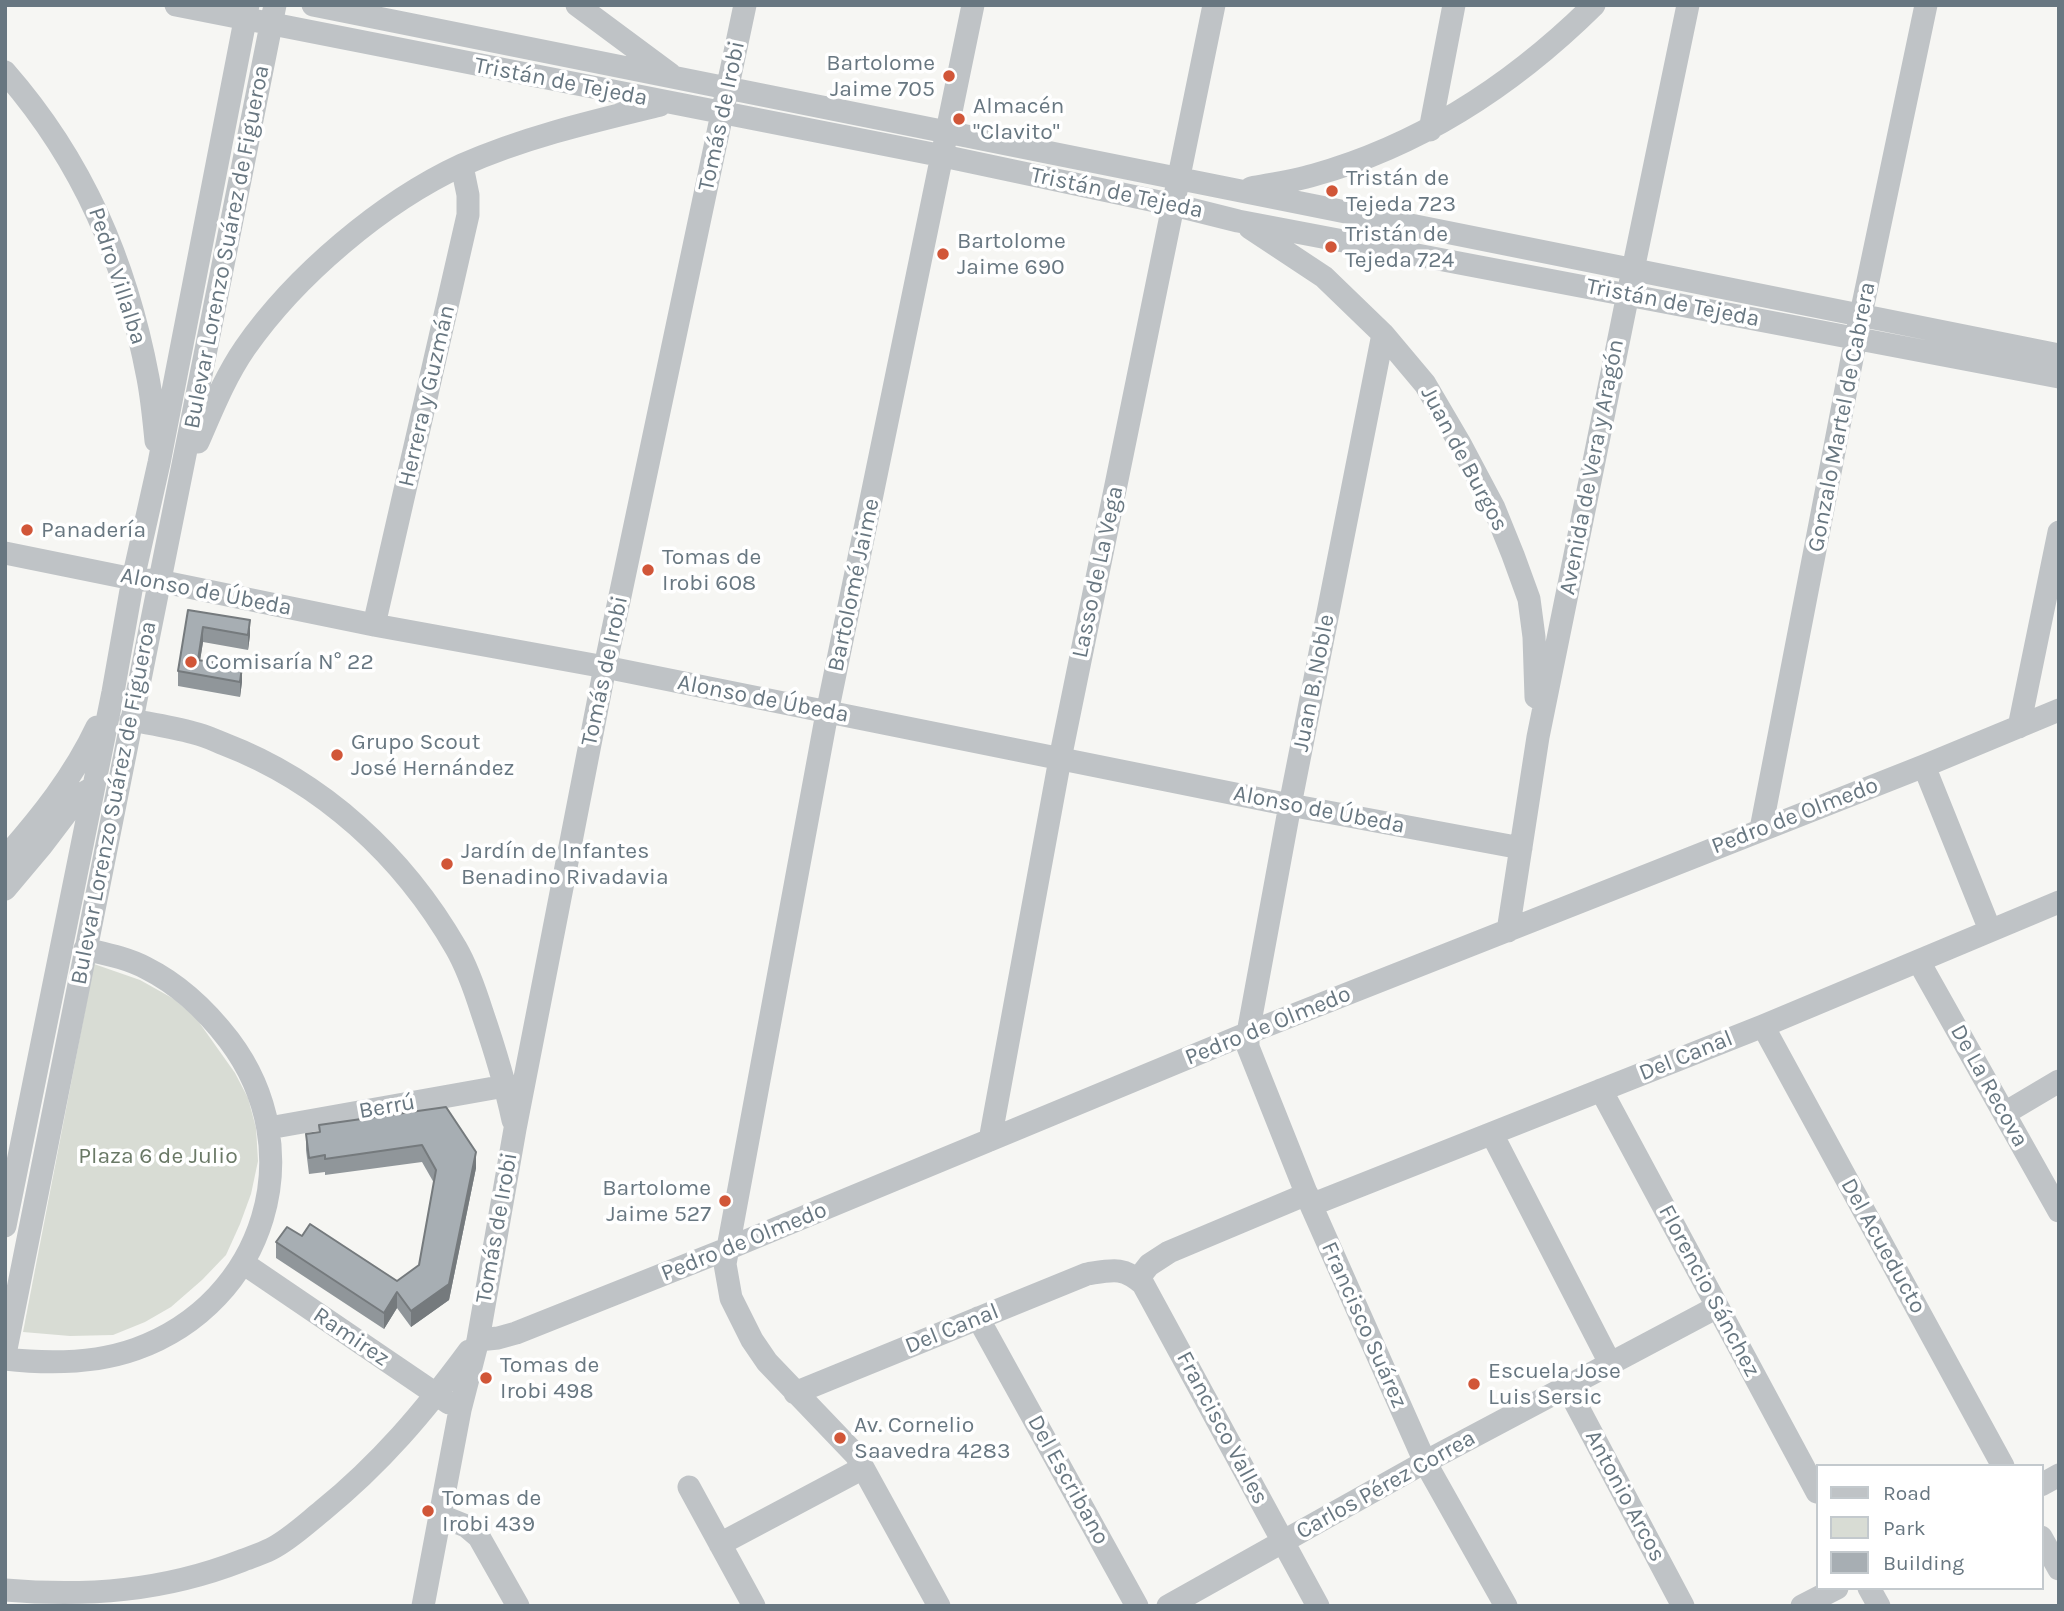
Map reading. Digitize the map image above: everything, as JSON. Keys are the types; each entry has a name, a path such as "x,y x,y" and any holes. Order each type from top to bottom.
{"street":[{"name":"Tristán de Tejeda","path":"176,5 273,15 667,103 943,156 1238,221 2059,377"},
{"name":"Tristán de Tejeda","path":"313,5 2059,355"},
{"path":"577,5 678,80"},
{"name":"Tomás de Irobi","path":"441,1516 460,1410 478,1340 515,1129 605,667 745,5"},
{"name":"Bartolomé Jaime","path":"939,1606 856,1455 795,1393 767,1362 752,1340 732,1300 725,1264 827,713 973,5"},
{"name":"Lasso de La Vega","path":"990,1140 1060,759 1214,5"},
{"path":"1430,130 1454,5"},
{"path":"1239,191 1313,175 1392,147 1430,130 1515,75 1594,5"},
{"name":"Avenida de Vera y Aragón","path":"1508,931 1538,737 1688,5"},
{"name":"Gonzalo Martel de Cabrera","path":"1761,829 1856,338 1926,5"},
{"name":"Bulevar Lorenzo Suárez de Figueroa","path":"5,1226 113,692 133,579 159,463 246,13"},
{"name":"Bulevar Lorenzo Suárez de Figueroa","path":"5,1354 273,15"},
{"name":"Pedro Villalba","path":"6,73 35,108 71,160 103,222 132,309 143,355 159,463"},
{"path":"179,487 219,391 245,348 274,311 314,268 369,222 415,191 461,166 565,130 667,103"},
{"name":"Herrera y Guzmán","path":"374,625 468,215 468,195 461,166"},
{"name":"Juan de Burgos","path":"1238,221 1324,277 1382,334 1425,384 1459,442 1513,555 1529,599 1535,637 1538,737"},
{"name":"Juan B. Noble","path":"1248,1033 1382,334"},
{"path":"2018,727 2059,532"},
{"name":"Alonso de Úbeda","path":"5,553 605,667 1290,805 1521,848"},
{"path":"5,858 71,775 113,692"},
{"name":"Pedro de Olmedo","path":"478,1340 516,1333 727,1249 1248,1033 2059,710"},
{"path":"131,720 195,733 253,755 342,811 390,857 430,907 457,949 475,991 505,1086 515,1129"},
{"path":"1924,766 1990,930"},
{"path":"5,889 43,845 79,795 93,788"},
{"name":"Del Canal","path":"795,1393 1087,1274 1110,1270 1125,1271 1138,1279 1149,1265 1169,1252 1492,1134 1763,1026 2059,902"},
{"path":"5,1359 38,1363 106,1357 137,1348 173,1331 222,1290 243,1262 257,1234 271,1184 269,1128 257,1086 229,1040 201,1006 163,977 120,958 85,949"},
{"name":"De La Recova","path":"1919,962 2059,1211"},
{"name":"Del Acueducto","path":"1763,1026 2002,1464"},
{"name":"Francisco Suárez","path":"1248,1033 1248,1047 1309,1199 1425,1462 1506,1606"},
{"path":"2005,1113 2059,1081"},
{"name":"Berrú","path":"269,1128 505,1086"},
{"name":"Florencio Sánchez","path":"1601,1090 1815,1488"},
{"path":"1492,1134 1610,1363"},
{"name":"Ramirez","path":"243,1262 460,1410"},
{"name":"Francisco Valles","path":"1138,1279 1318,1606"},
{"name":"Carlos Pérez Correa","path":"1168,1606 1566,1385 1717,1307"},
{"name":"Del Escribano","path":"978,1318 1137,1606"},
{"path":"5,1590 85,1593 152,1587 214,1572 272,1549 353,1486 399,1440 478,1340"},
{"name":"Antonio Arcos","path":"1566,1385 1683,1606"},
{"path":"720,1544 863,1468"},
{"path":"2043,1484 2059,1475"},
{"path":"688,1487 754,1606"},
{"path":"423,1606 441,1516 466,1526 479,1537 518,1606"},
{"path":"2043,1541 2059,1569"},
{"path":"1802,1606 1833,1590"},
{"path":"1871,1590 1879,1606"}],"green space":[{"name":"Plaza 6 de Julio","path":"94,964 140,980 174,999 196,1018 235,1073 248,1098 256,1128 258,1161 251,1194 226,1255 171,1307 145,1322 113,1335 70,1336 23,1332"}],"building":[{"path":"188,610 250,620 248,635 203,627 198,660 242,667 240,682 178,671"},
{"path":"446,1107 476,1152 449,1284 411,1311 397,1292 384,1313 276,1242 287,1227 302,1236 310,1224 397,1281 419,1265 436,1170 422,1145 325,1159 325,1155 309,1158 306,1134 320,1132 319,1125"}],"place":[{"name":"Bartolome Jaime 705","path":"949,76"},
{"name":"Almacén \"Clavito\"","path":"959,119"},
{"name":"Tristán de Tejeda 723","path":"1332,191"},
{"name":"Tristán de Tejeda 724","path":"1331,247"},
{"name":"Bartolome Jaime 690","path":"943,254"},
{"name":"Panadería","path":"27,530"},
{"name":"Tomas de Irobi 608","path":"648,570"},
{"name":"Comisaría N° 22","path":"191,662"},
{"name":"Grupo Scout José Hernández","path":"337,755"},
{"name":"Jardín de Infantes Benadino Rivadavia","path":"447,864"},
{"name":"Bartolome Jaime 527","path":"725,1201"},
{"name":"Tomas de Irobi 498","path":"486,1378"},
{"name":"Escuela Jose Luis Sersic","path":"1474,1384"},
{"name":"Av. Cornelio Saavedra 4283","path":"840,1438"},
{"name":"Tomas de Irobi 439","path":"428,1511"}]}
